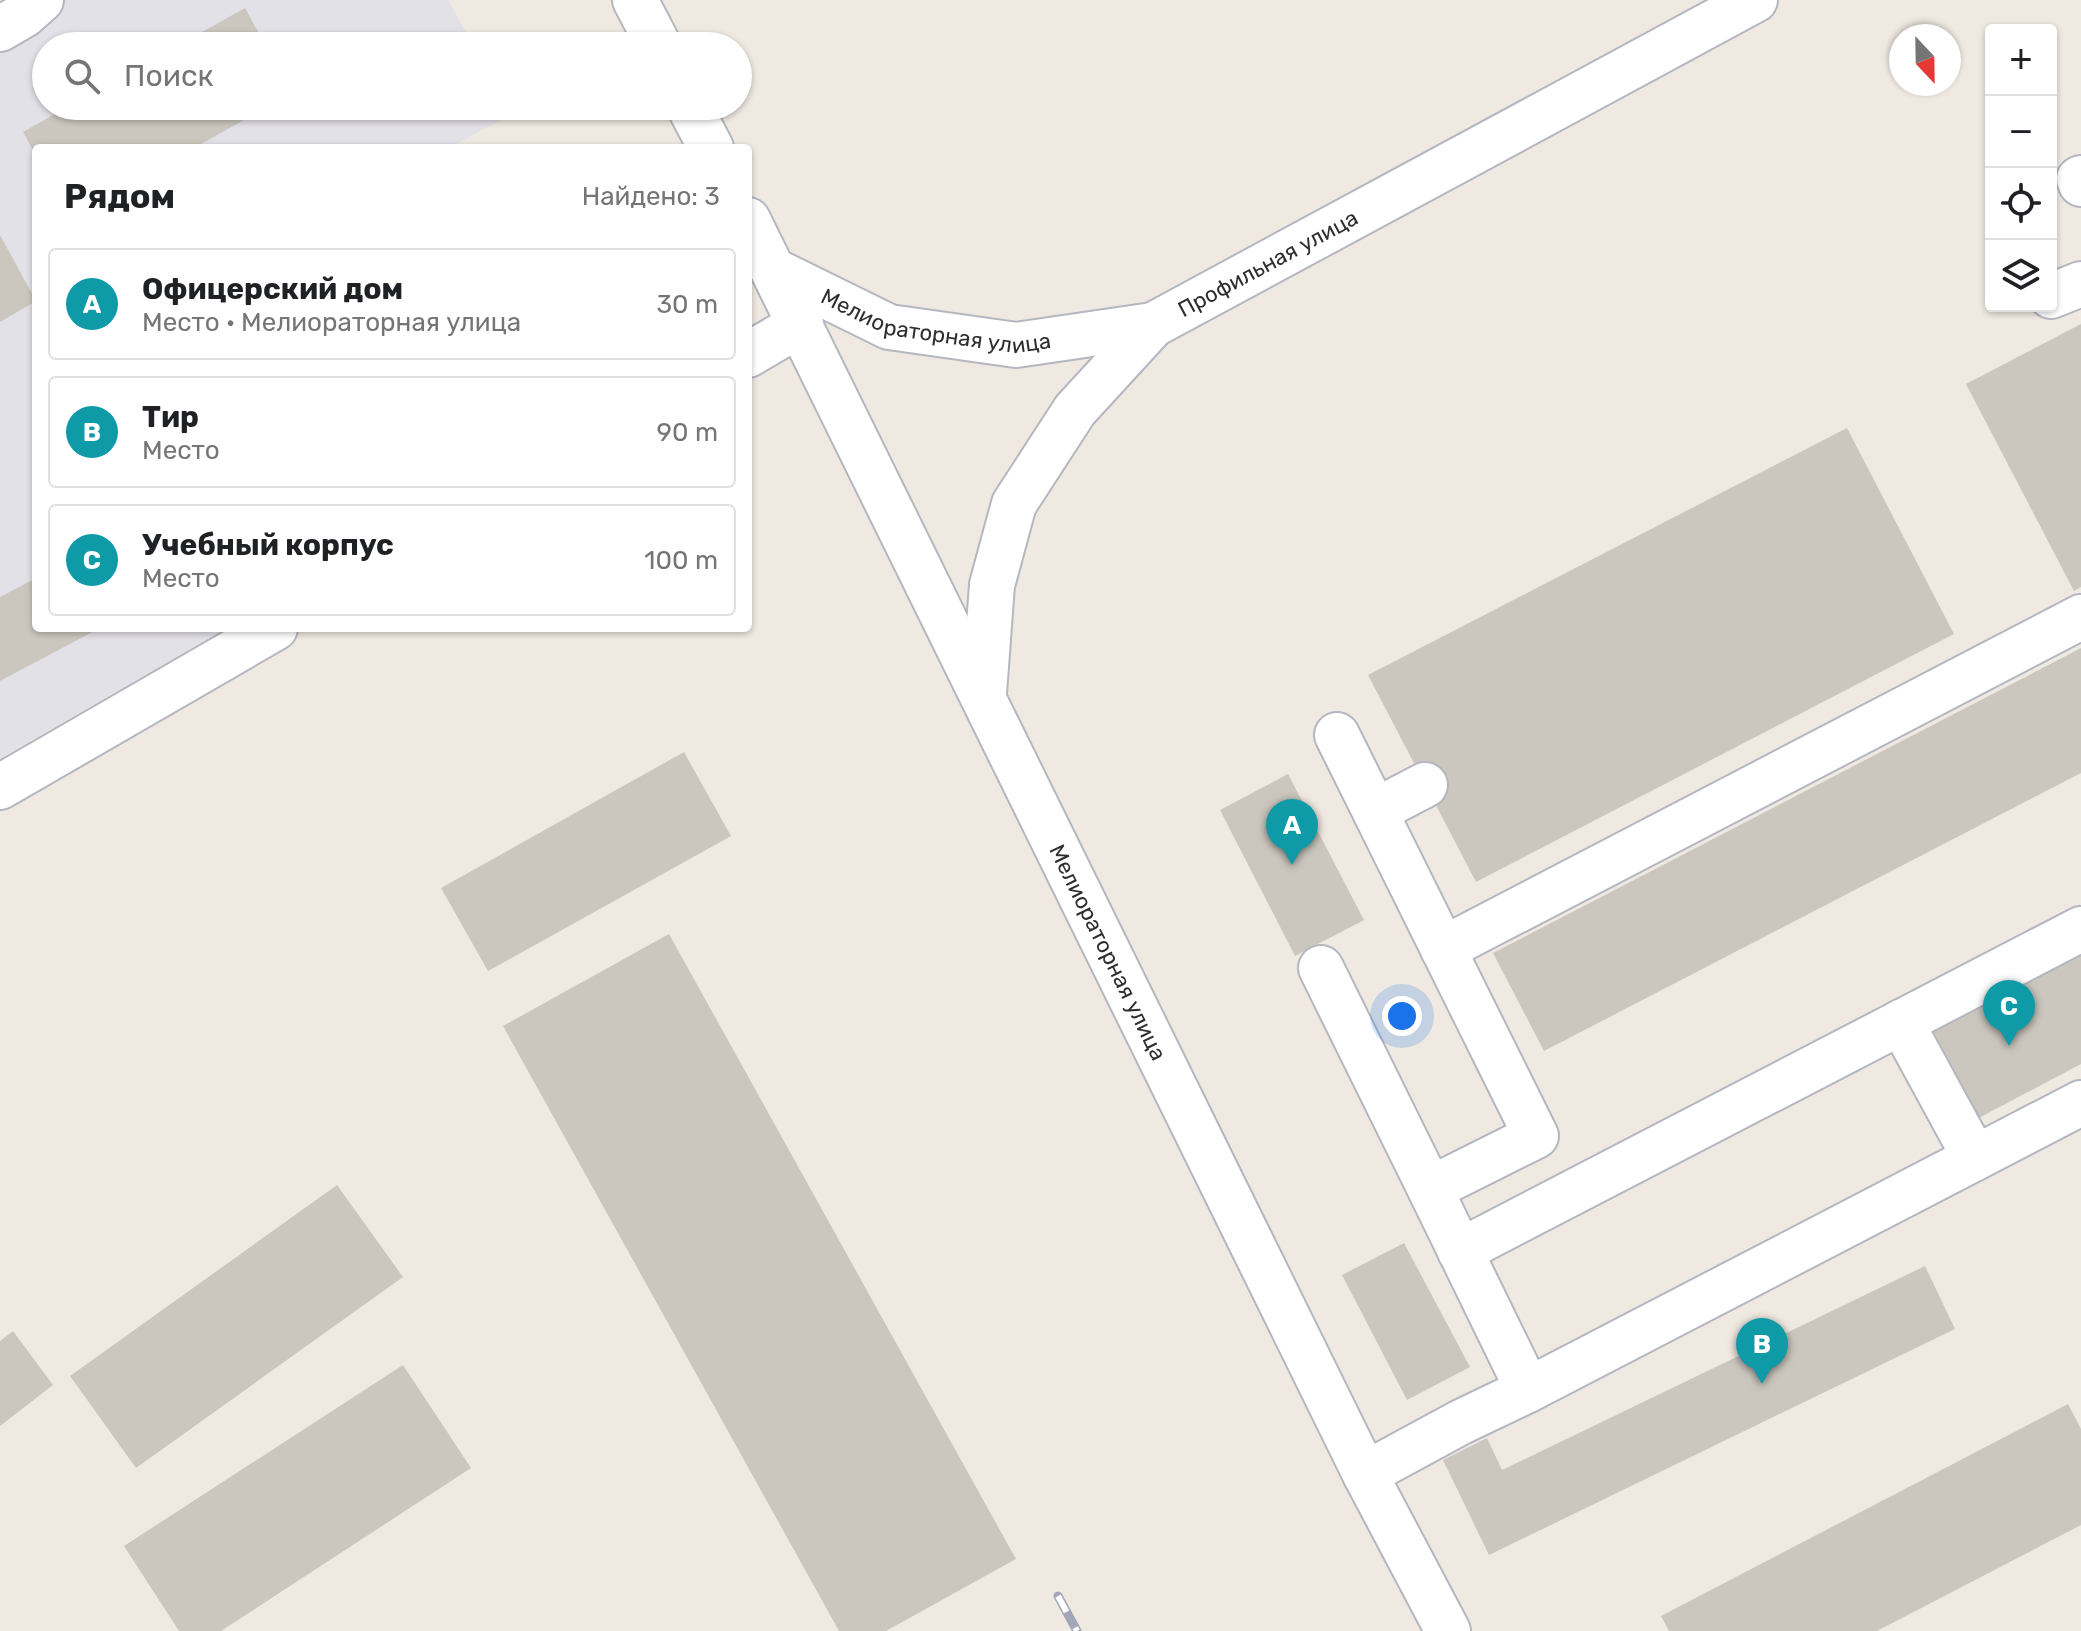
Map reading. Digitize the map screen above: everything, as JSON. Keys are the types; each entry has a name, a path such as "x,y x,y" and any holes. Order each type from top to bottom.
{"street":[{"path":"0,29 24,15 41,0"},
{"path":"635,0 652,32"},
{"name":"Профильная улица","path":"984,695 992,585 1014,504 1075,410 1153,325 1755,0"},
{"path":"696,120 709,144"},
{"path":"2081,178 2081,184"},
{"name":"Мелиораторная улица","path":"752,228 1365,1474 1448,1631"},
{"name":"Мелиораторная улица","path":"773,270 889,327 1016,345 1153,325"},
{"path":"2057,294 2081,284"},
{"path":"752,353 801,324"},
{"path":"1443,949 2081,617"},
{"path":"0,787 268,632"},
{"path":"1337,735 1536,1136 1430,1189"},
{"path":"1375,811 1425,785"},
{"path":"1460,1251 2081,929"},
{"path":"1321,968 1528,1390"},
{"path":"1901,1022 1975,1158"},
{"path":"1365,1474 2081,1103"}],"shaded area":[{"path":"0,0 448,0 466,32 32,32 32,120 501,120 456,144 32,144 32,632 220,632 0,758"}],"building":[{"path":"245,8 258,32 202,32"},
{"path":"44,120 244,120 201,144 32,144 32,149 23,132"},
{"path":"0,235 32,294 32,303 0,322"},
{"path":"2081,324 2081,587 2074,591 1966,384"},
{"path":"1847,428 1954,634 1476,882 1368,675"},
{"path":"32,580 32,632 92,632 0,681 0,597"},
{"path":"2081,648 2081,773 1544,1051 1493,953"},
{"path":"684,752 731,836 488,971 441,888"},
{"path":"1288,774 1364,920 1295,956 1220,810"},
{"path":"669,934 1016,1559 886,1631 839,1631 503,1026"},
{"path":"2081,948 2081,1064 1975,1120 1927,1029"},
{"path":"337,1185 403,1277 136,1468 70,1376"},
{"path":"1404,1243 1470,1367 1407,1400 1342,1275"},
{"path":"1925,1266 1955,1329 1489,1555 1443,1460 1487,1438 1502,1470"},
{"path":"13,1331 53,1385 0,1426 0,1341"},
{"path":"403,1365 471,1468 221,1631 179,1631 124,1546"},
{"path":"2068,1404 2081,1429 2081,1525 1877,1631 1669,1631 1661,1616"}],"railway":[{"path":"1058,1596 1077,1631"}],"place":[{"name":"Офицерский дом","path":"1292,865"},
{"name":"Учебный корпус","path":"2009,1046"},
{"name":"Тир","path":"1762,1384"}]}
